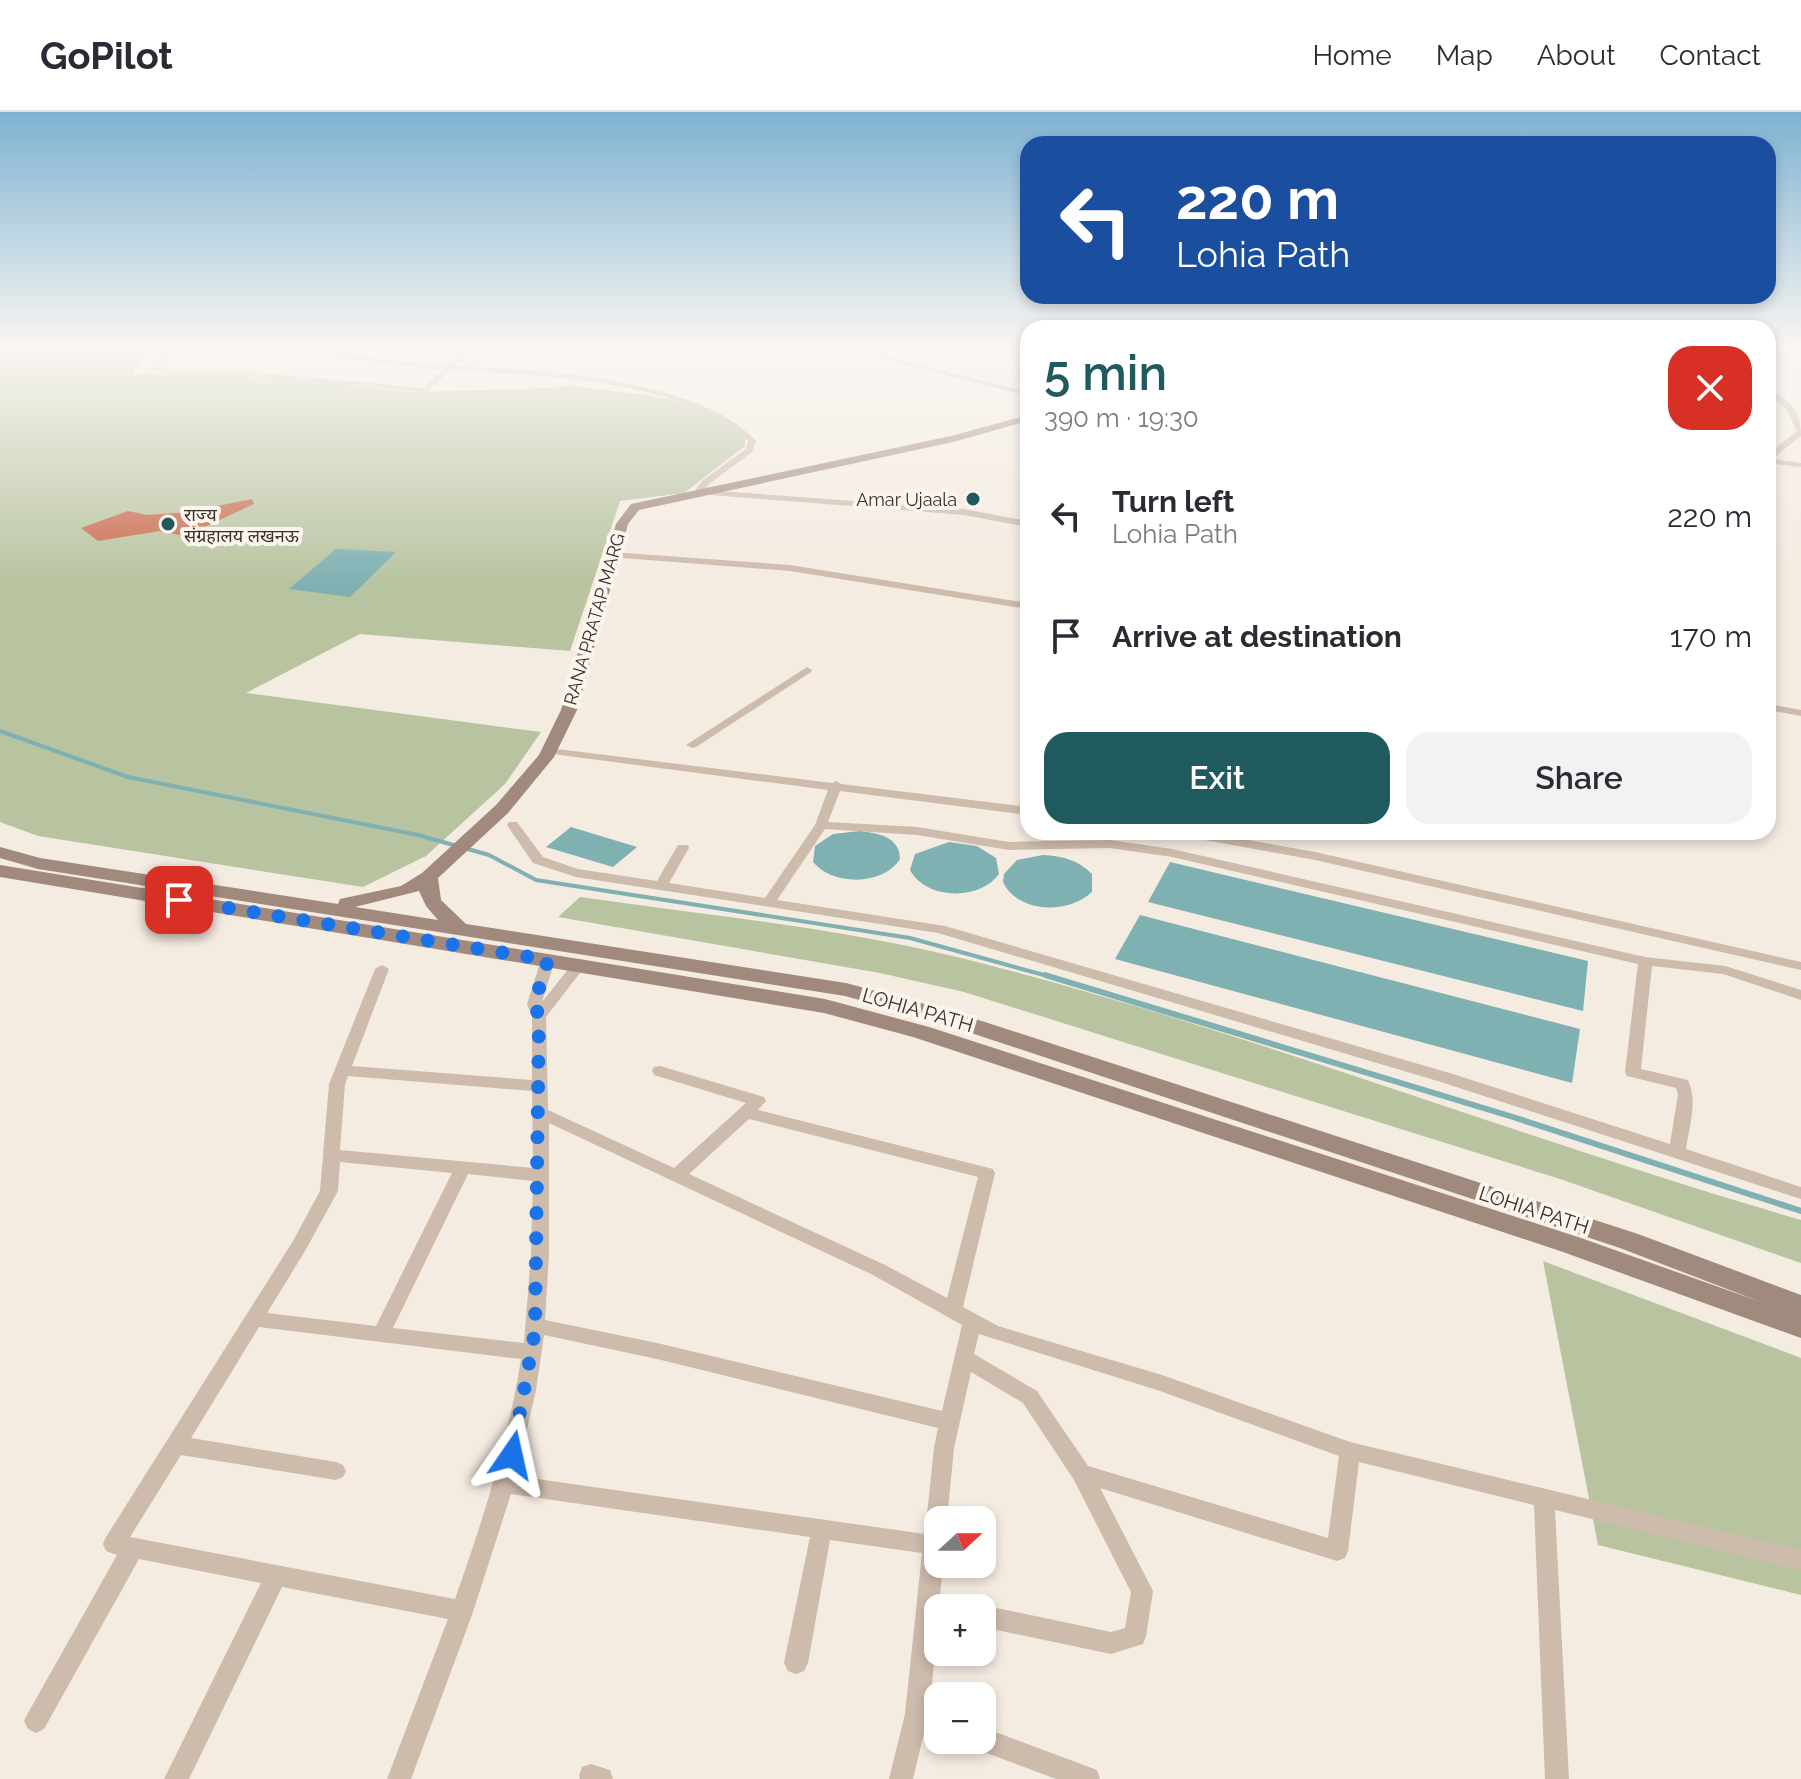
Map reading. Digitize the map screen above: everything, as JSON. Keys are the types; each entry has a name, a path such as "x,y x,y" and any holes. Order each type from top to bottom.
{"main road":[{"name":"RANA PRATAP MARG","path":"324,907 390,895 432,873 502,809 549,751 569,710 622,524 635,507 993,428"},
{"name":"LOHIA PATH","path":"0,852 38,863 846,990 946,1017 1629,1241 1801,1306"},
{"name":"LOHIA PATH","path":"0,871 825,1006 921,1032 1572,1245 1801,1327"},
{"path":"432,873 427,891 431,904 459,928"}],"street":[{"path":"744,428 752,441 749,450 706,482 700,489 702,492 964,512 1020,522"},
{"path":"1776,452 1801,429"},
{"path":"1776,460 1801,465"},
{"path":"774,478 771,485 775,490 792,497"},
{"path":"612,555 790,568 1020,605"},
{"path":"692,745 807,670"},
{"path":"1776,708 1801,713"},
{"path":"549,751 1020,810"},
{"path":"768,903 821,825 836,785"},
{"path":"513,825 538,860 576,873 940,929 1447,1078 1801,1193"},
{"path":"821,825 917,831 1009,846 1110,844 1150,849 1645,961 1725,970 1801,995"},
{"path":"1227,840 1315,856 1801,966"},
{"path":"661,886 683,848"},
{"path":"399,1779 461,1611 503,1483 531,1352 535,1326 539,1175 539,1016 534,1004 548,960"},
{"path":"1645,961 1633,1072 1682,1084 1686,1094 1677,1152"},
{"path":"539,1016 579,965"},
{"path":"382,969 337,1084 329,1191 254,1319 114,1544 461,1611"},
{"path":"342,1070 539,1086"},
{"path":"660,1071 758,1101 676,1176"},
{"path":"539,1112 879,1270 992,1332 1162,1383 1350,1451 1801,1560"},
{"path":"745,1112 987,1173 963,1316 964,1358 950,1422 939,1506"},
{"path":"332,1155 539,1175"},
{"path":"381,1334 463,1168"},
{"path":"254,1319 531,1352"},
{"path":"535,1326 657,1351 950,1422"},
{"path":"964,1358 1030,1397 1081,1473 1142,1591 1135,1636 1111,1643 996,1619"},
{"path":"176,1445 336,1471"},
{"path":"1081,1473 1337,1551 1350,1451"},
{"path":"503,1483 924,1543"},
{"path":"1544,1497 1557,1779"},
{"path":"796,1663 822,1528"},
{"path":"36,1721 133,1548"},
{"path":"176,1779 276,1576"},
{"path":"901,1779 924,1727"},
{"path":"996,1744 1088,1779"}],"green space":[{"path":"0,428 734,428 745,437 745,446 684,493 620,501 570,651 360,634 246,693 541,732 505,784 426,856 363,887 38,836 0,822"},
{"path":"580,897 817,930 911,947 1064,985 1801,1220 1801,1263 1560,1179 964,992 880,973 558,917"},
{"path":"1543,1261 1801,1358 1801,1595 1598,1545"}],"water":[{"path":"336,549 396,552 350,597 289,589"},
{"path":"571,827 637,847 613,867 546,847"},
{"path":"860,831 881,835 892,841 900,859 892,868 858,880 833,875 813,862 815,846 833,834"},
{"path":"949,842 977,846 996,858 999,874 990,883 967,893 940,892 928,887 910,870 915,854"},
{"path":"1043,855 1070,860 1087,869 1092,874 1092,892 1058,907 1032,905 1010,893 1003,882 1004,874 1017,860"},
{"path":"1170,862 1588,961 1583,1011 1148,902"},
{"path":"1140,915 1580,1029 1572,1083 1115,959"}],"building":[{"name":"राज्य संग्रहालय लखनऊ","path":"252,499 254,504 185,536 160,531 98,541 81,528 128,511 147,515 188,512"}],"waterway":[{"path":"0,731 128,777 418,835 489,855 536,880 910,938 1051,977"},
{"path":"1045,975 1513,1117 1801,1211"}],"place":[{"name":"Amar Ujaala","path":"973,499"},
{"name":"राज्य संग्रहालय लखनऊ","path":"168,524"}],"route":[{"path":"179,900 548,960 534,1004 539,1016 539,1217 535,1331 512,1455"}]}
